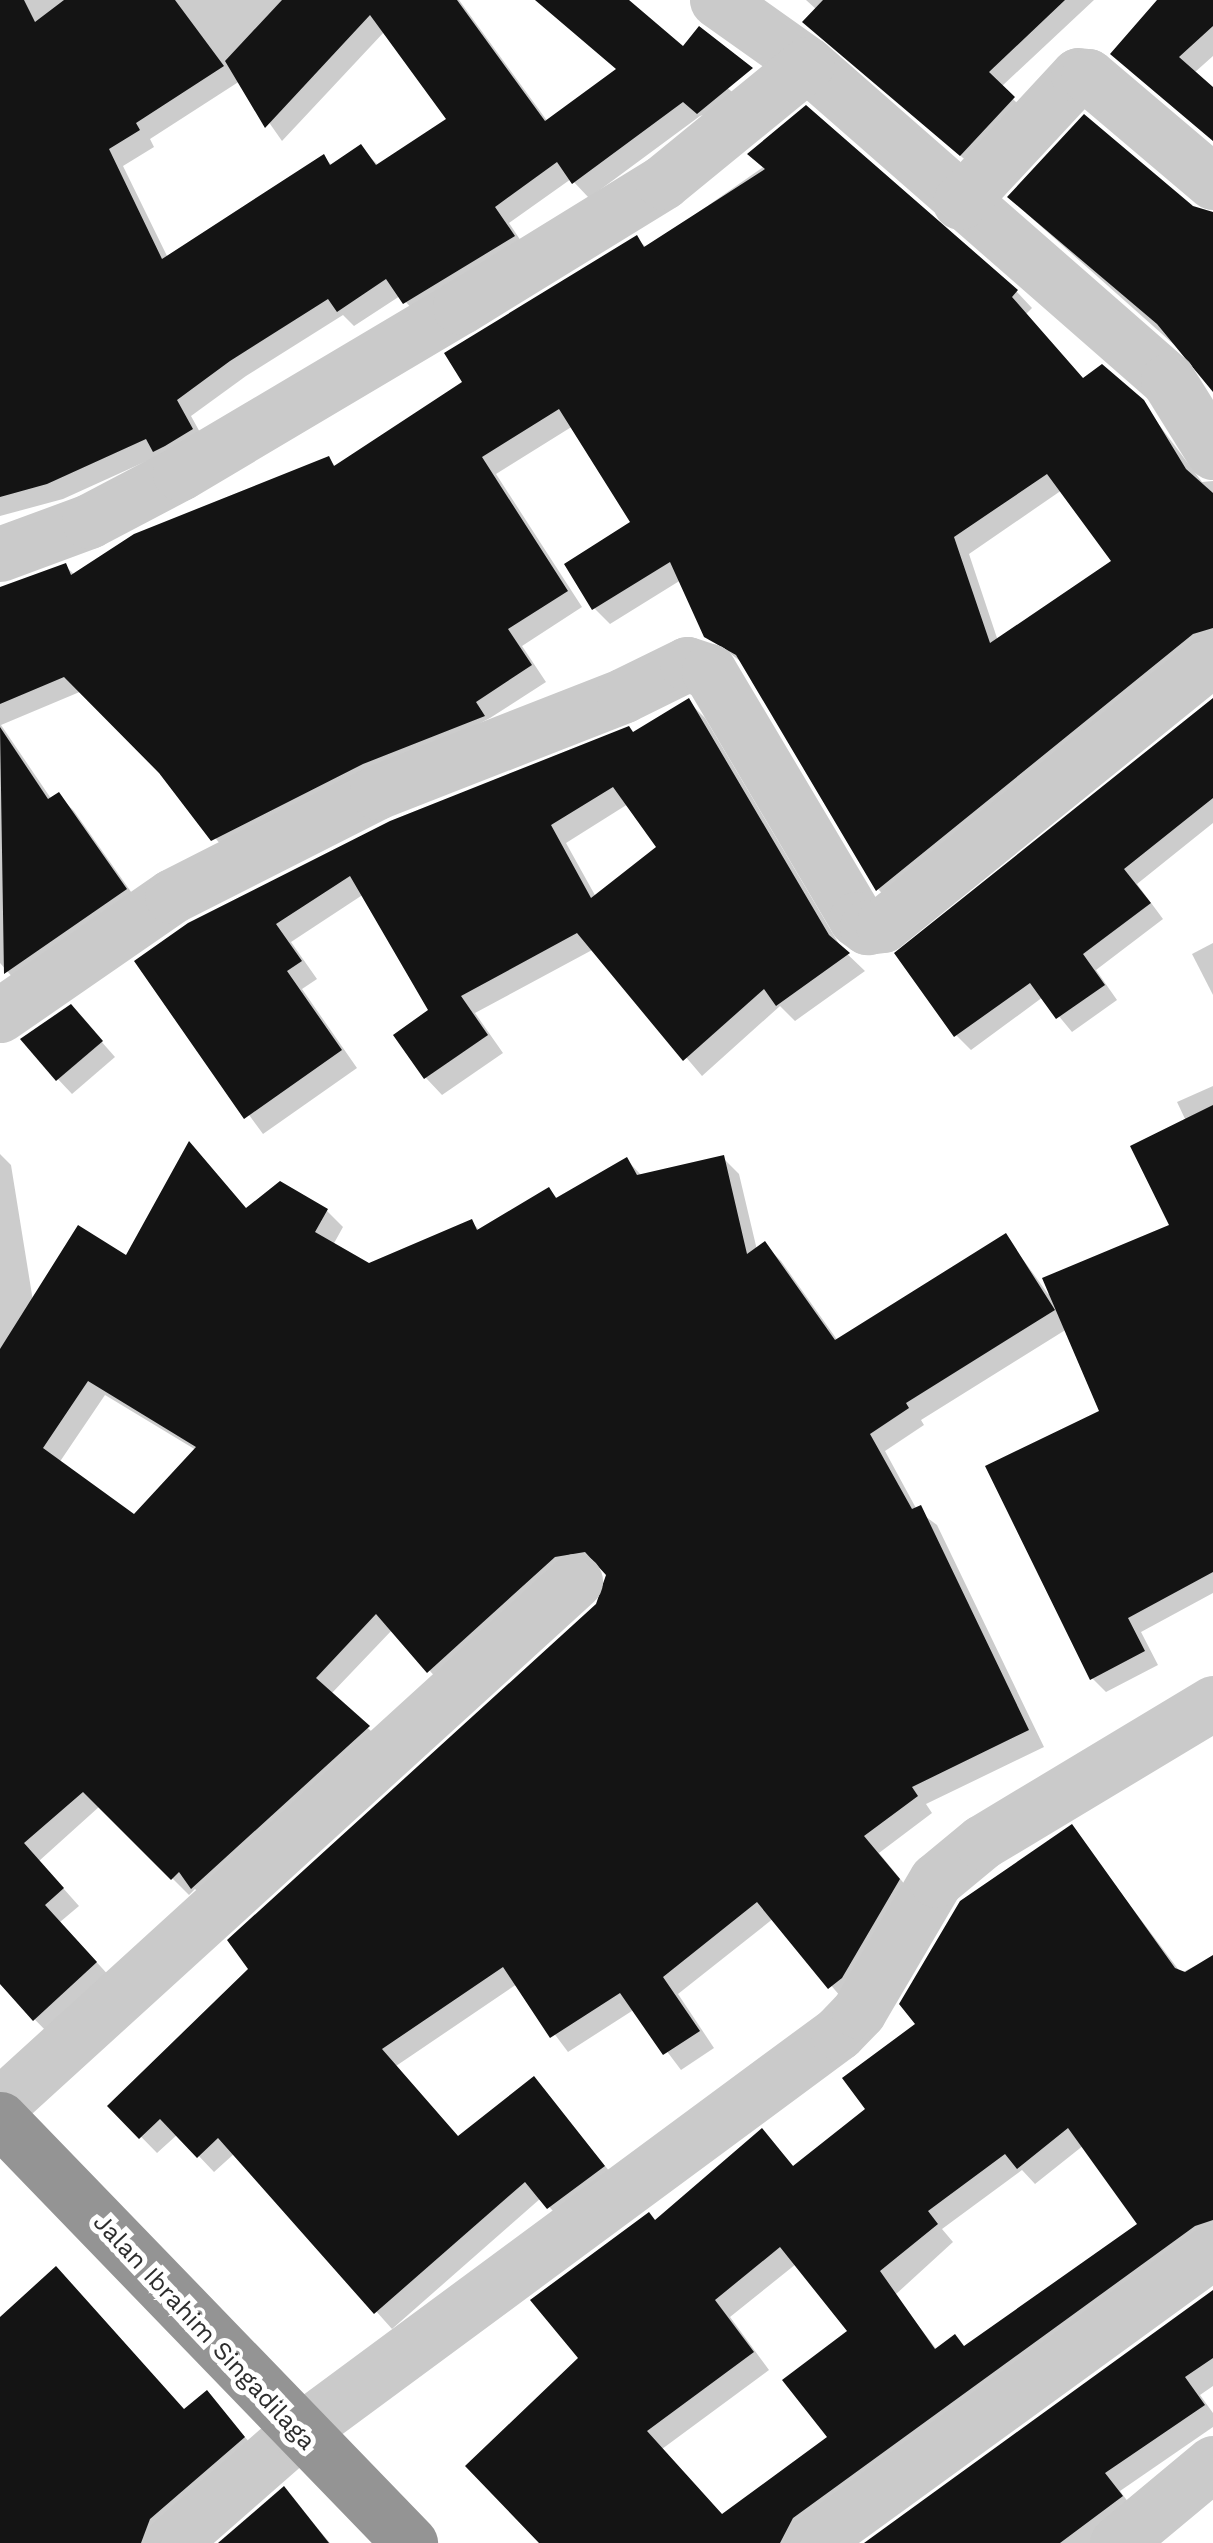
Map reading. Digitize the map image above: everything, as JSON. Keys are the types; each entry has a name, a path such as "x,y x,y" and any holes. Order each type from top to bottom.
{"highway":[{"name":"Jalan Ibrahim Singadilaga","path":"0,2119 298,2432 410,2543"}],"street":[{"path":"717,0 806,64 1168,380 1213,452"},
{"path":"0,554 89,521 180,473 552,251 664,182 806,64"},
{"path":"960,202 1078,75 1088,76 1213,182"},
{"path":"0,1015 189,887 377,792 687,664 709,671 856,919 867,927 883,925 1213,658"},
{"path":"0,2104 575,1581"},
{"path":"171,2543 298,2432 838,2032 859,2011 936,1880 982,1842 1213,1703"},
{"path":"811,2543 1213,2251"},
{"path":"1116,2543 1213,2463"}],"building":[{"path":"0,0 24,0 35,22 64,0 175,0 224,66 136,123 140,130 109,149 162,259 324,154 330,165 361,144 376,165 446,119 370,15 265,128 225,61 282,0 457,0 545,121 616,69 535,0 629,0 683,46 699,26 753,68 697,114 683,102 572,184 557,162 495,207 515,236 403,304 386,279 337,312 328,299 230,361 177,400 193,429 165,446 153,452 146,439 47,484 0,497"},
{"path":"823,0 1065,0 989,72 1015,97 960,156 802,22"},
{"path":"1157,0 1213,0 1213,26 1179,57 1213,87 1213,141 1110,54"},
{"path":"806,105 1018,290 1012,297 1083,378 1102,364 1144,400 1186,469 1213,493 1213,628 1193,634 876,891 736,655 704,637 670,562 592,610 564,564 630,522 559,409 482,457 568,591 508,629 532,665 476,702 485,716 363,764 211,841 159,773 64,677 0,704 0,587 66,563 71,575 134,534 329,456 334,466 462,382 444,353 637,235 644,247 765,169 747,154","holes":["1047,474 1111,561 990,643 954,537"]},
{"path":"1084,114 1193,206 1213,212 1213,392 1157,324 1007,197"},
{"path":"689,698 829,935 850,953 776,1006 764,989 683,1061 577,933 461,996 488,1035 424,1079 393,1035 428,1010 350,876 276,924 302,961 287,971 342,1050 244,1119 134,961 188,923 390,821 629,726 633,732","holes":["613,787 656,847 591,898 551,825"]},
{"path":"1213,698 1213,798 1124,869 1151,903 1083,954 1105,985 1056,1019 1030,983 954,1037 894,953"},
{"path":"0,727 48,799 59,792 127,889 4,974"},
{"path":"71,1004 103,1041 56,1081 20,1039"},
{"path":"1213,1105 1213,1572 1128,1618 1145,1651 1090,1680 985,1466 1099,1411 1042,1278 1169,1225 1130,1146"},
{"path":"189,1141 246,1208 280,1181 328,1209 315,1232 369,1263 472,1219 477,1230 549,1187 556,1198 627,1157 637,1175 724,1155 747,1254 765,1241 835,1340 1006,1233 1055,1310 906,1403 909,1408 870,1434 912,1509 921,1505 1029,1730 912,1787 918,1796 864,1836 900,1879 842,1978 828,1989 757,1902 663,1977 700,2031 663,2055 620,1993 550,2038 503,1967 382,2049 458,2136 534,2076 605,2166 547,2209 525,2182 374,2314 218,2138 197,2158 160,2119 139,2139 107,2106 248,1969 227,1940 596,1604 606,1575 585,1552 555,1557 427,1673 376,1614 316,1678 370,1726 191,1889 179,1872 171,1880 83,1792 24,1843 64,1888 45,1905 97,1962 33,2021 0,1984 0,1349 78,1225 126,1255","holes":["88,1381 196,1447 134,1514 43,1448"]},
{"path":"1072,1824 1175,1968 1185,1972 1213,1955 1213,2220 1195,2226 793,2518 780,2543 539,2543 465,2466 578,2358 530,2300 649,2212 655,2220 762,2128 793,2166 865,2109 842,2078 915,2024 899,2004 960,1901","holes":["1068,2128 1137,2224 964,2346 955,2334 935,2349 880,2271 938,2224 928,2211 1005,2154 1017,2169","780,2247 847,2331 782,2380 827,2437 722,2514 647,2431 754,2352 715,2300"]},
{"path":"56,2266 184,2409 207,2390 245,2437 150,2519 141,2543 0,2543 0,2317"},
{"path":"1213,2290 1213,2358 1185,2377 1205,2405 1105,2473 1123,2496 1060,2543 864,2543"},
{"path":"284,2486 329,2543 218,2543"}]}
